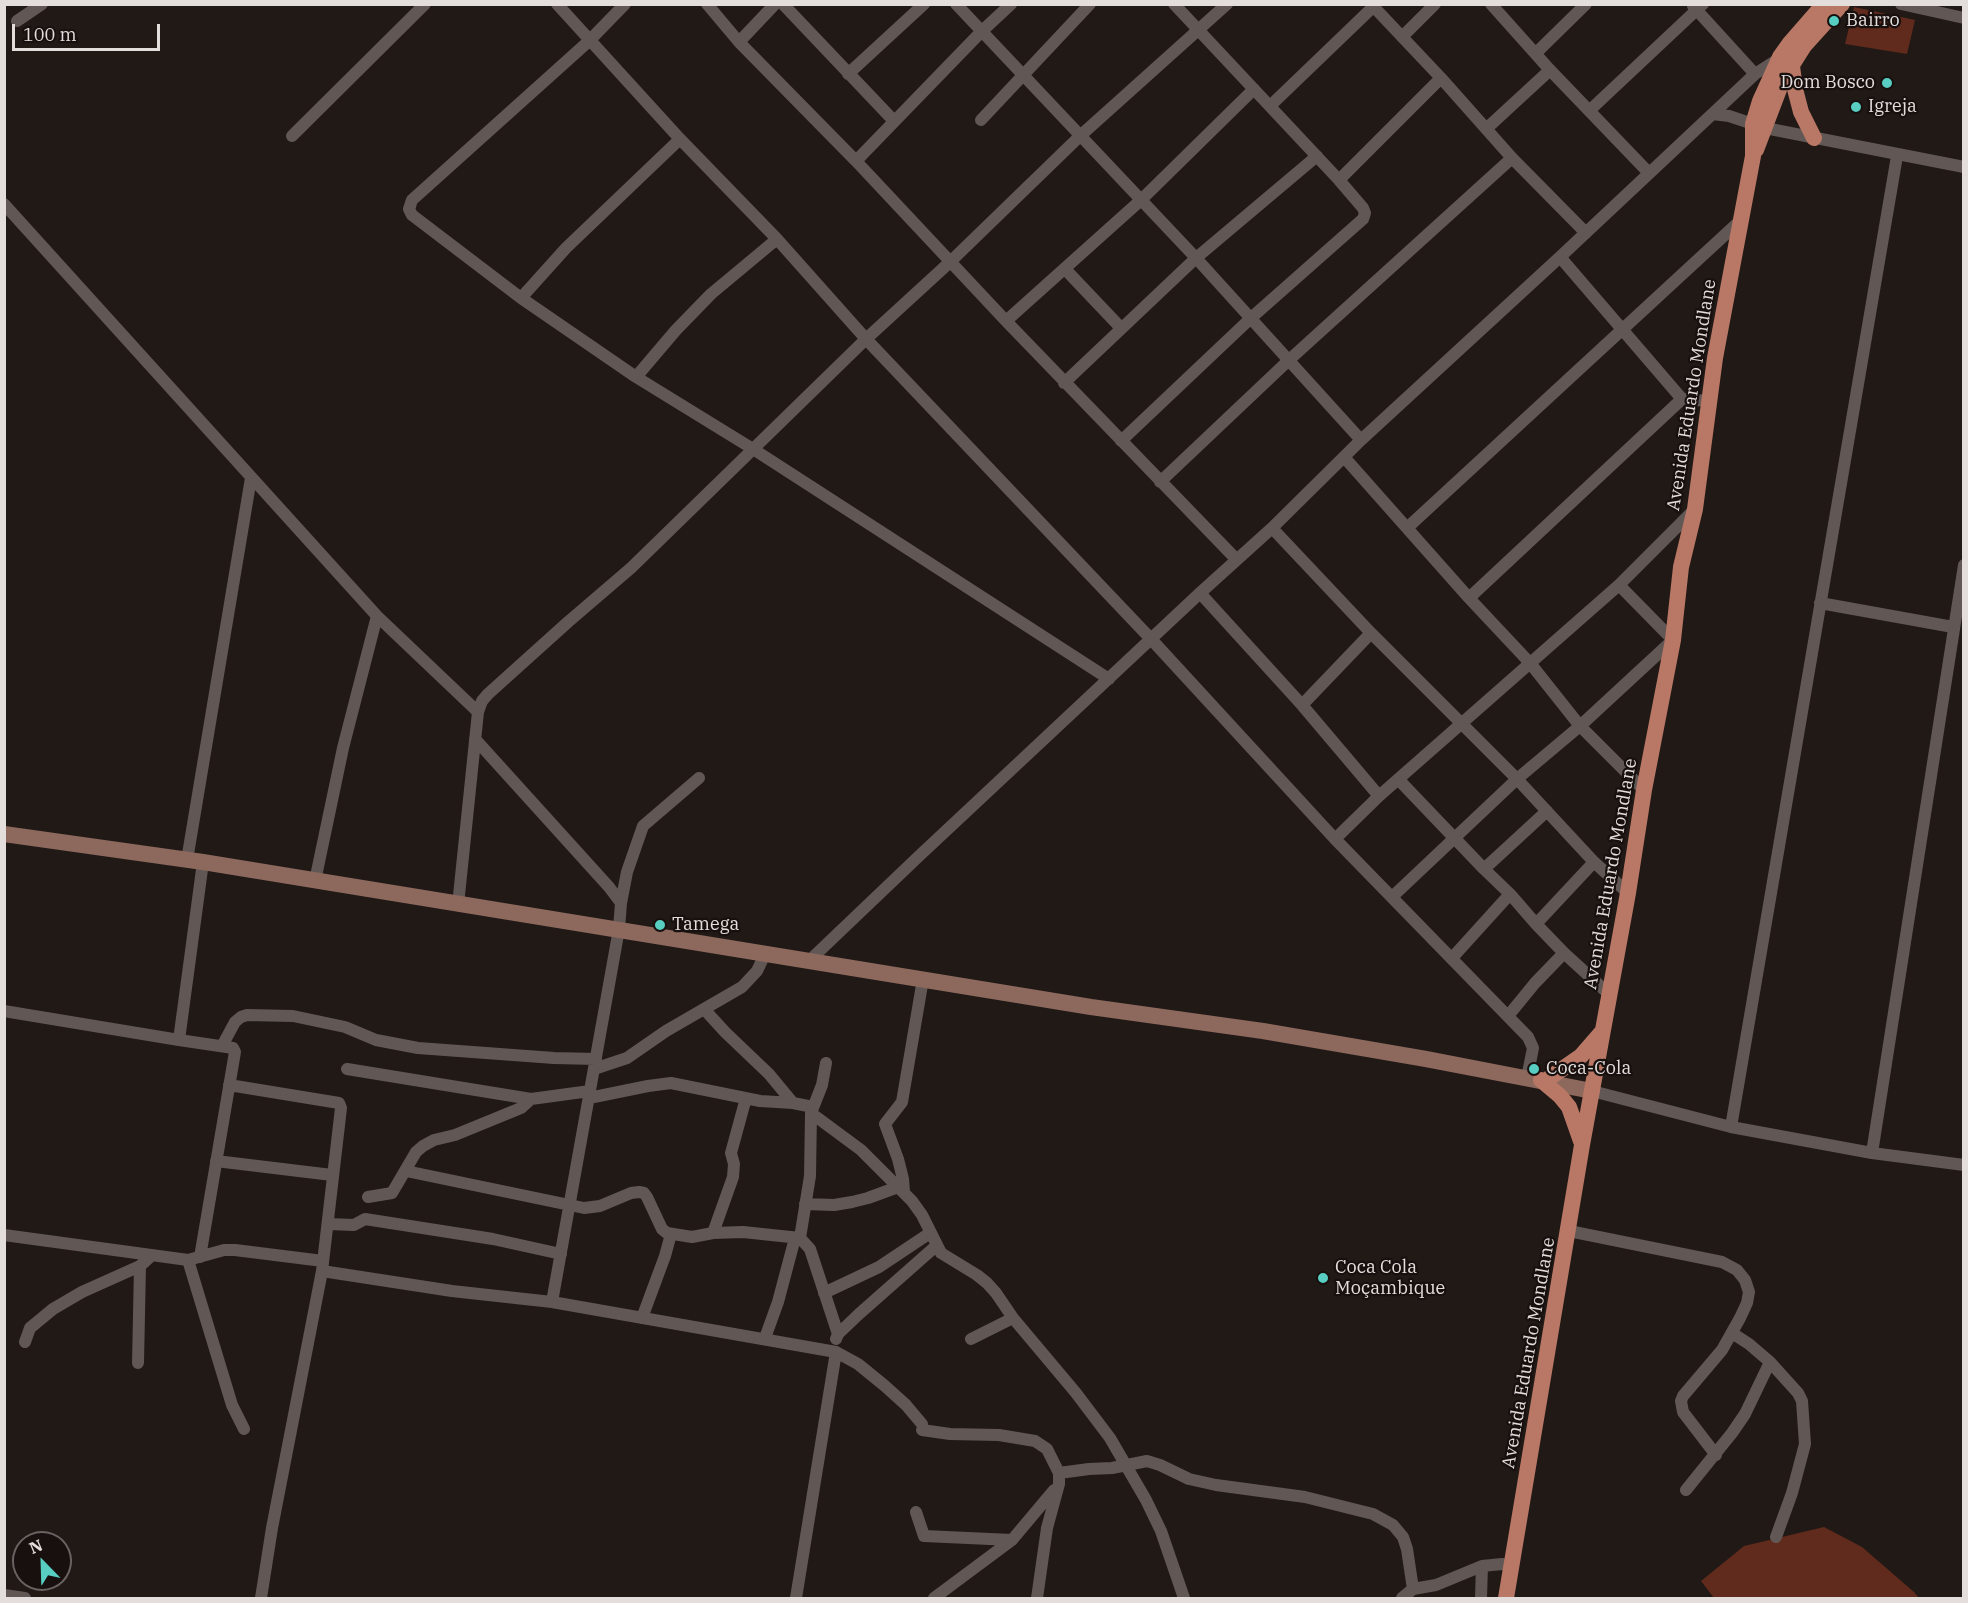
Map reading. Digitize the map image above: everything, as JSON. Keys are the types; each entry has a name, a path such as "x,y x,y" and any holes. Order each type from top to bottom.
{"main road":[{"name":"Avenida Eduardo Mondlane","path":"1506,1599 1582,1145 1628,893 1644,790 1673,640 1681,567 1695,509 1708,401 1753,156 1759,126 1780,87 1790,43 1824,4"},
{"name":"Avenida Eduardo Mondlane","path":"1786,61 1804,46 1842,4"},
{"path":"1786,61 1801,111 1814,138"},
{"path":"4,834 195,861 458,905 766,952 1091,1007 1263,1031 1592,1091"},
{"path":"1538,1080 1581,1056 1603,1030"},
{"path":"1538,1080 1560,1096 1569,1107 1582,1145"}],"street":[{"path":"17,21 42,4"},
{"path":"292,136 425,4"},
{"path":"557,4 680,139 777,239 866,339 1151,639 1335,839 1528,1037 1533,1048 1538,1080"},
{"path":"626,4 412,200 409,209 412,215 520,298 636,377 753,449 1109,679"},
{"path":"707,4 739,42 856,161 1064,383 1236,559"},
{"path":"739,42 775,4"},
{"path":"783,4 894,121"},
{"path":"848,74 924,4"},
{"path":"956,4 1196,258 1361,440"},
{"path":"856,161 1011,4"},
{"path":"981,120 1090,4"},
{"path":"1121,441 1251,318 1363,219 1365,213 1339,180 1174,4"},
{"path":"458,905 478,712 482,700 631,568 866,339 950,262 1080,136 1227,4"},
{"path":"1402,37 1435,4"},
{"path":"1491,4 1550,70 1649,173"},
{"path":"1536,54 1586,4"},
{"path":"1901,4 1964,18"},
{"path":"1270,106 1372,6 1441,78 1512,158 1586,233"},
{"path":"1589,111 1697,6 1755,74"},
{"path":"810,960 1236,559 1272,528 1361,440 1755,74 1786,61"},
{"path":"1486,129 1550,70"},
{"path":"1339,180 1441,78"},
{"path":"1006,321 1142,200 1254,89"},
{"path":"1713,114 1730,116 1759,126 1897,156 1964,167"},
{"path":"520,298 566,248 680,139"},
{"path":"1064,383 1196,258 1317,156"},
{"path":"1731,1127 1897,156"},
{"path":"1160,482 1289,360 1512,158"},
{"path":"4,204 377,616 478,712"},
{"path":"1407,528 1741,220"},
{"path":"636,377 676,330 711,294 777,239"},
{"path":"1560,257 1682,399 1708,401"},
{"path":"1065,268 1121,328"},
{"path":"1469,598 1682,399"},
{"path":"1344,457 1530,663 1581,726 1644,790"},
{"path":"179,1040 195,861 251,478"},
{"path":"1335,839 1379,795 1618,585 1695,509"},
{"path":"1272,528 1371,633 1517,779 1594,862 1628,893"},
{"path":"1872,1153 1964,565"},
{"path":"1392,897 1517,779 1581,726 1673,640 1618,585"},
{"path":"1200,593 1302,705 1379,795"},
{"path":"1820,603 1953,627"},
{"path":"315,881 343,748 377,616"},
{"path":"1302,705 1371,633"},
{"path":"475,739 609,886 621,903"},
{"path":"552,1302 619,929 627,872 643,826 699,778"},
{"path":"1398,779 1564,953 1610,995"},
{"path":"1484,870 1547,811"},
{"path":"1536,924 1594,862"},
{"path":"1452,958 1510,894"},
{"path":"222,1046 241,1017 247,1015 293,1016 345,1028 376,1040 418,1048 554,1058 595,1064 627,1058 666,1031 725,998 750,980 766,952"},
{"path":"1508,1016 1564,953"},
{"path":"901,1190 903,1179 885,1124 902,1102 923,979"},
{"path":"704,1009 769,1074 794,1103"},
{"path":"4,1011 233,1048 235,1052 216,1161 194,1259 232,1405 244,1429"},
{"path":"765,1338 798,1238 810,1176 812,1110 822,1085 826,1063"},
{"path":"347,1069 531,1099 671,1083 746,1098 794,1103 812,1110 861,1150 901,1190 922,1215 941,1253 987,1283 1012,1318 1076,1393 1110,1438 1146,1500 1161,1531 1184,1599"},
{"path":"229,1085 339,1103 341,1108 322,1266 274,1516 261,1599"},
{"path":"1592,1091 1731,1127 1872,1153 1964,1165"},
{"path":"713,1233 733,1176 734,1164 731,1153 746,1098"},
{"path":"368,1197 392,1193 416,1152 423,1146 521,1108 531,1099"},
{"path":"216,1161 332,1175"},
{"path":"406,1171 516,1192 584,1208 600,1206 631,1193 644,1193 664,1232 692,1237 713,1233 743,1232 798,1238 808,1246 838,1334 796,1599"},
{"path":"805,1204 834,1205 901,1190"},
{"path":"328,1224 354,1225 365,1219 493,1239 561,1254"},
{"path":"1569,1232 1722,1262 1737,1270 1745,1280 1749,1292 1748,1303 1722,1350 1681,1401 1683,1412 1716,1455"},
{"path":"824,1293 879,1267 930,1233"},
{"path":"642,1318 671,1234"},
{"path":"4,1235 151,1256 194,1259 224,1250 235,1250 452,1291 552,1302 834,1351 858,1364 885,1386 906,1405 922,1427 950,1434 999,1435 1035,1442 1047,1449 1059,1479 1047,1528 1037,1599"},
{"path":"838,1334 936,1246"},
{"path":"25,1342 30,1328 53,1309 82,1292 140,1266 151,1256"},
{"path":"138,1363 140,1266"},
{"path":"971,1339 1012,1318"},
{"path":"1732,1333 1770,1362 1798,1393 1802,1401 1805,1444 1792,1493 1776,1536"},
{"path":"1686,1490 1716,1455 1745,1414 1770,1362"},
{"path":"934,1599 1012,1540 1059,1479 1147,1461 1189,1479 1305,1497 1373,1514 1393,1525 1402,1537 1407,1549 1413,1590"},
{"path":"916,1512 924,1536 1012,1540"},
{"path":"1402,1599 1413,1590 1436,1585 1482,1566 1502,1564 1512,1566"},
{"path":"1481,1599 1482,1566"},
{"path":"4,1595 25,1599"}],"shaded area":[{"path":"1854,7 1915,20 1907,54 1845,44"},
{"path":"1824,1527 1862,1547 1919,1598 1714,1598 1701,1581 1744,1546"}],"place":[{"name":"Bairro","path":"1834,21"},
{"name":"Dom Bosco","path":"1887,83"},
{"name":"Igreja","path":"1856,107"},
{"name":"Tamega","path":"660,925"},
{"name":"Coca-Cola","path":"1534,1069"},
{"name":"Coca Cola Moçambique","path":"1323,1278"}]}
